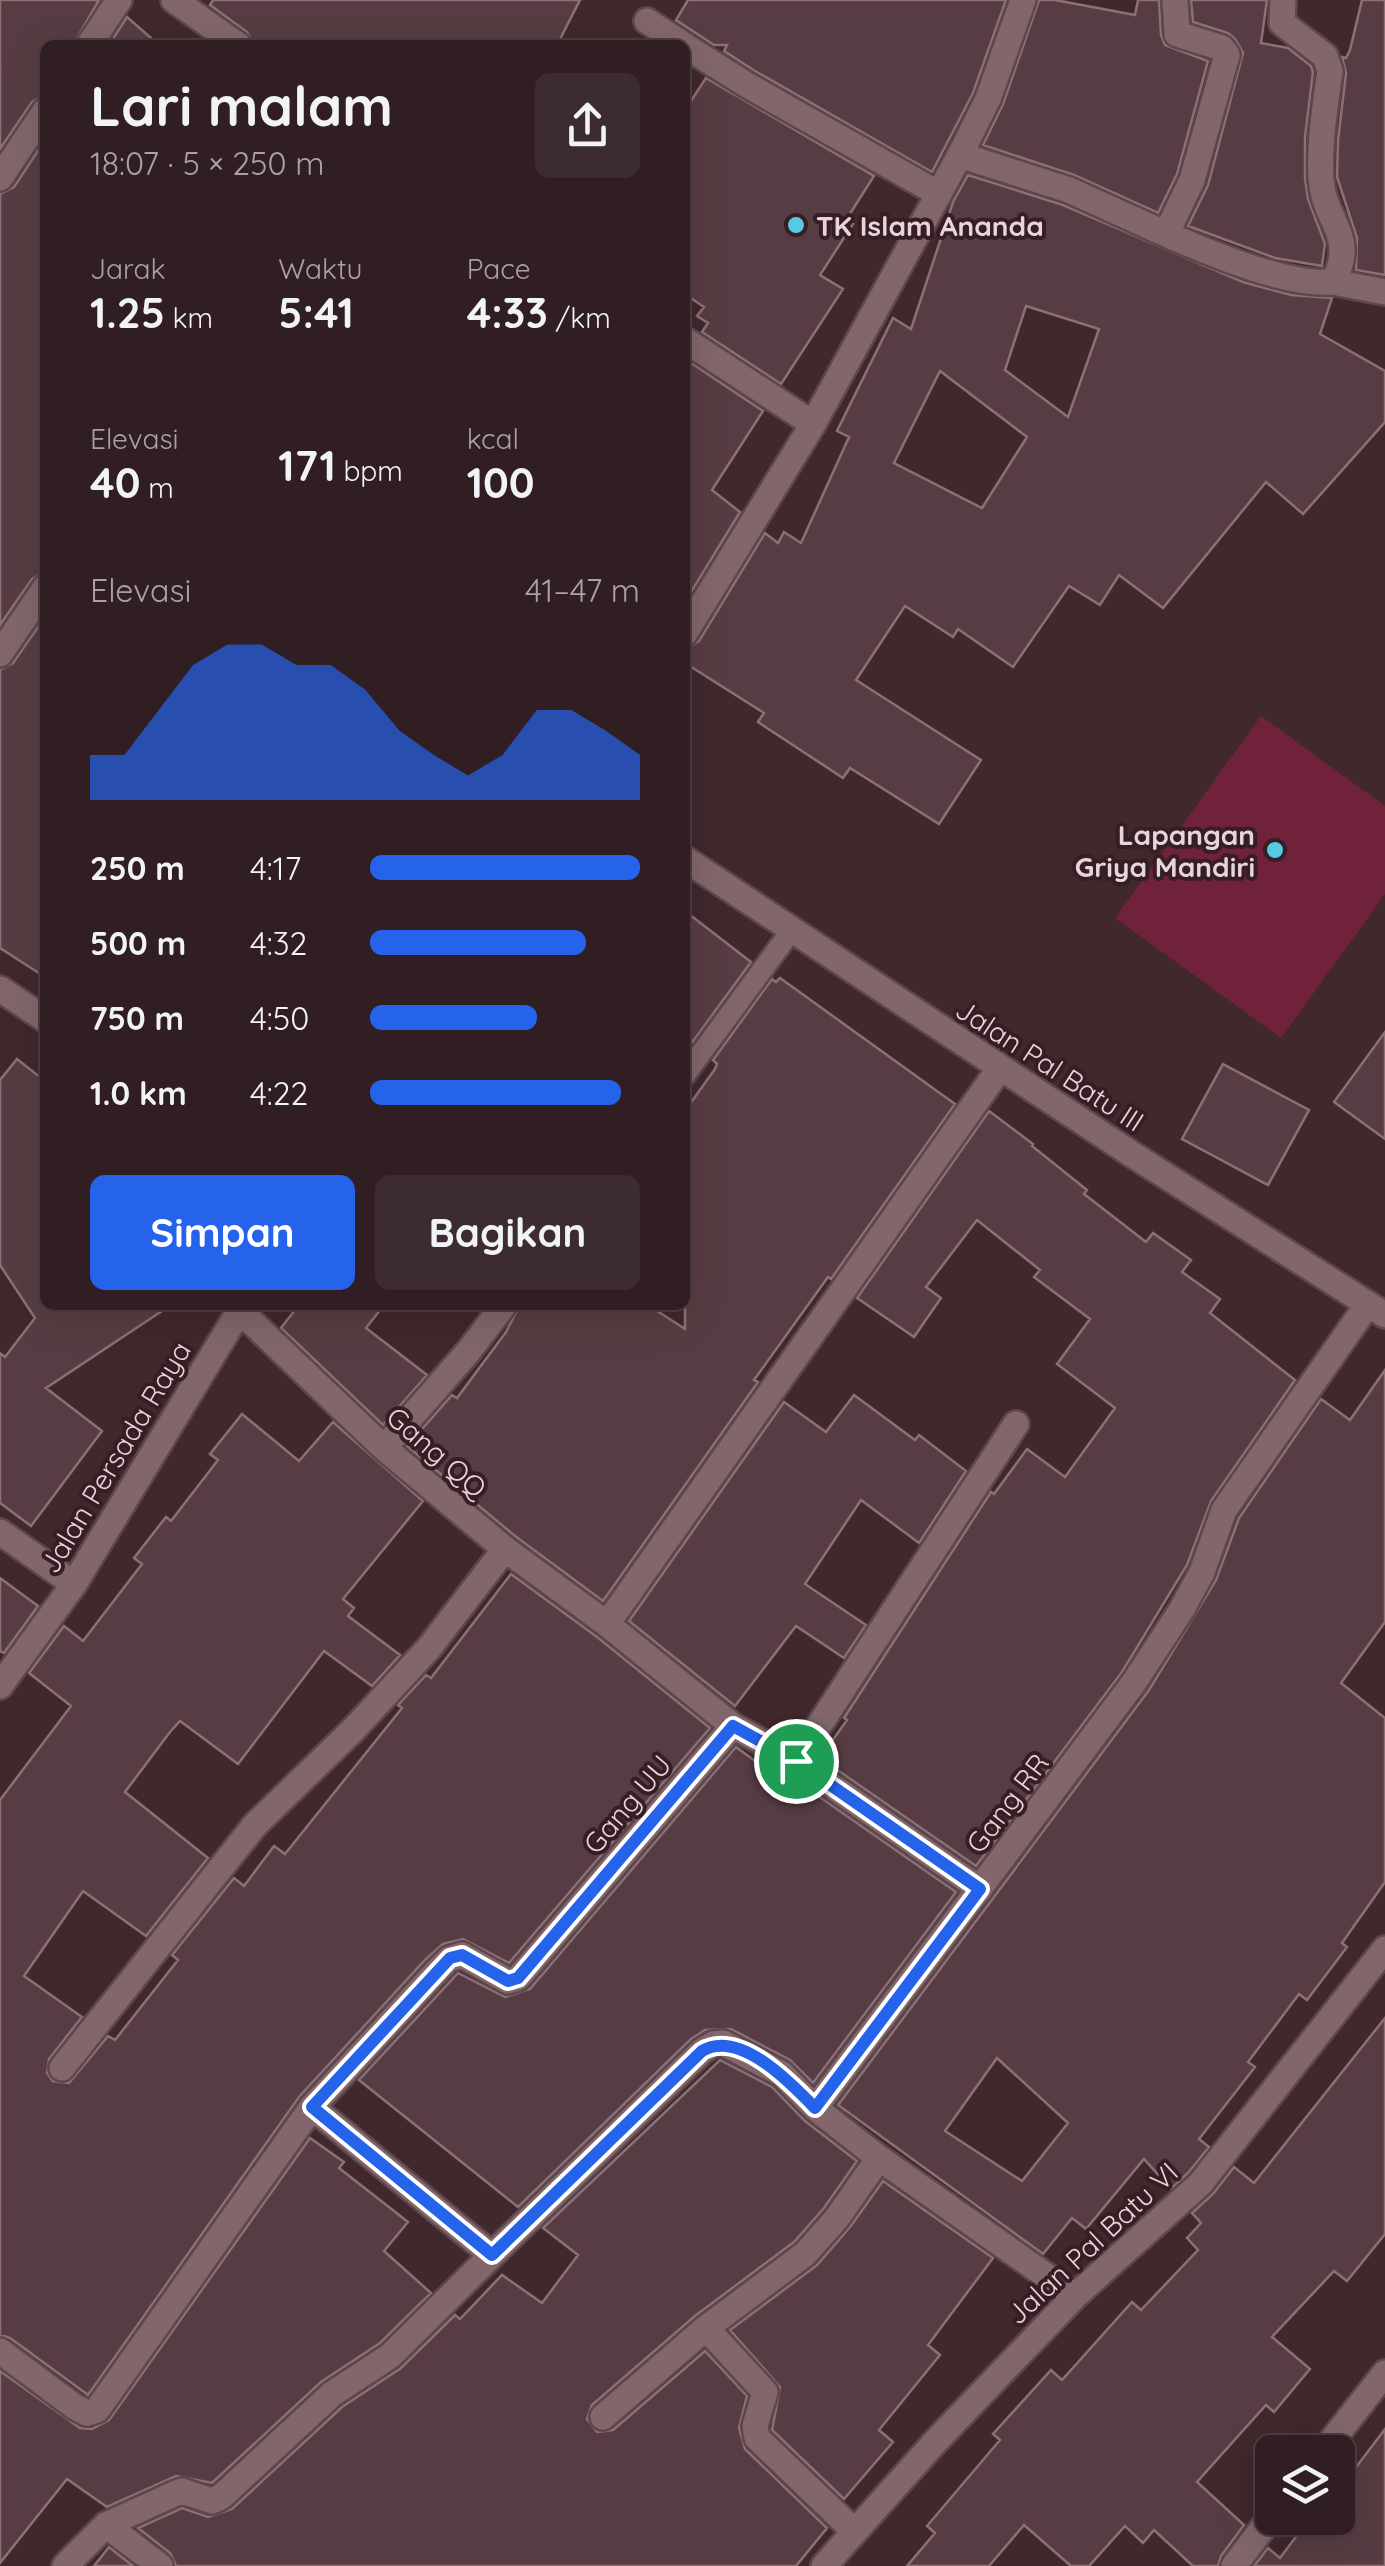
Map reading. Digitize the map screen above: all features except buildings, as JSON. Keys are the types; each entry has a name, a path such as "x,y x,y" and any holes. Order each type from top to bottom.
{"street":[{"path":"92,40 120,0"},
{"path":"174,0 231,40"},
{"path":"690,625 813,424 960,155 988,99 1023,0"},
{"path":"1166,234 1192,180 1227,55 1222,48 1178,34 1175,0"},
{"path":"1283,0 1282,23 1325,56 1330,71 1321,181 1344,242 1340,268 1333,282"},
{"path":"647,21 675,40"},
{"path":"690,50 939,194"},
{"path":"0,178 40,118"},
{"path":"960,155 1069,190 1226,260 1316,283 1333,282 1385,292"},
{"path":"690,343 813,424"},
{"path":"0,654 40,595"},
{"name":"Jalan Pal Batu III","path":"690,862 1000,1068 1377,1309"},
{"path":"0,989 40,1015"},
{"path":"980,1889 796,1761 733,1726 607,1624 1000,1068"},
{"name":"Gang RR","path":"815,2108 1135,1682 1202,1572 1224,1510 1377,1309"},
{"name":"Jalan Persada Raya","path":"0,1686 74,1584 240,1310"},
{"name":"Gang QQ","path":"243,1310 384,1448 505,1549 607,1624"},
{"path":"384,1448 500,1310"},
{"path":"796,1761 1016,1424"},
{"path":"0,1532 74,1584"},
{"path":"62,2068 255,1825 354,1729 429,1648 505,1549"},
{"name":"Gang UU","path":"0,2351 74,2407 86,2413 97,2410 312,2107 450,1958 462,1955 508,1981 518,1978 733,1726"},
{"name":"Jalan Pal Batu VI","path":"824,2566 853,2530 1076,2296 1200,2184 1385,1950"},
{"path":"65,2566 106,2525 182,2492 212,2501 221,2497 332,2394 390,2356 713,2044 723,2044 758,2059 782,2074 815,2108 879,2158 1076,2296"},
{"path":"312,2107 492,2255"},
{"path":"603,2417 706,2328 805,2254 837,2218 879,2158"},
{"path":"706,2328 765,2392 755,2426 763,2447 853,2530"},
{"path":"1337,2435 1385,2374"},
{"path":"106,2525 160,2566"},
{"path":"1234,2566 1258,2535"}],"lane":[{"path":"690,1068 791,931"}],"shaded area":[{"name":"Lapangan Griya Mandiri","path":"1261,716 1385,806 1385,894 1281,1038 1115,918"}],"place":[{"name":"TK Islam Ananda","path":"796,225"},
{"name":"Lapangan Griya Mandiri","path":"1275,850"}],"route":[{"path":"733,1726 796,1761 980,1889 815,2108 782,2074 758,2059 723,2044 713,2044 492,2255 312,2107 450,1958 462,1955 508,1981 518,1978 733,1726"}]}
